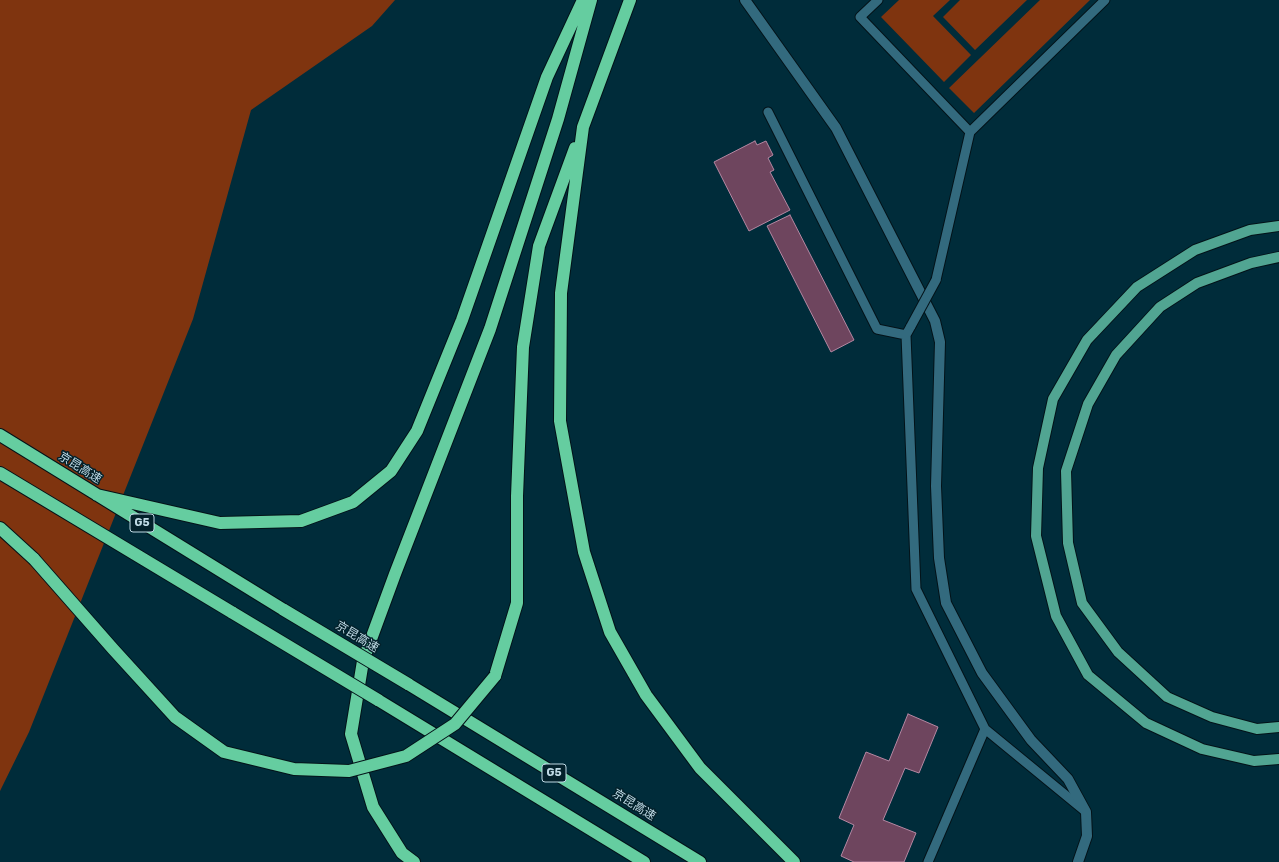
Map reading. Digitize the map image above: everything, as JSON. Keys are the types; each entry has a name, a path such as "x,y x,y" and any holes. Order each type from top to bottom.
{"highway":[{"path":"97,495 220,524 301,521 353,502 390,471 417,431 423,417 462,320 547,77 583,0"},
{"path":"414,862 402,853 372,806 351,734 363,661 490,329 558,119 591,0"},
{"path":"0,528 34,559 175,717 224,752 294,769 349,772 406,756 454,724 495,676 517,603 517,496 523,347 539,246 630,0"},
{"path":"583,127 561,293 560,421 584,552 610,632 646,695 700,768 794,862"},
{"name":"京昆高速","path":"0,435 284,610 700,862"},
{"name":"G5","path":"0,473 644,862"}],"main road":[{"path":"1279,226 1250,230 1195,250 1137,287 1087,340 1053,399 1038,468 1036,536 1056,616 1088,675 1146,723 1202,749 1254,761 1279,759"},
{"path":"1279,257 1251,263 1197,283 1160,307 1116,355 1088,404 1066,471 1068,543 1082,603 1118,652 1167,697 1212,717 1257,728 1279,727"}],"street":[{"path":"745,0 836,128 935,321 940,342 936,486 939,558 946,603 982,673 1030,740 1068,779 1086,812 1087,836 1078,862"}],"lane":[{"path":"878,0 860,17 970,132"},
{"path":"1086,812 985,729 916,589 906,335 936,280 970,132 1105,0"},
{"path":"768,112 877,329 906,335"},
{"path":"928,862 985,729"}],"shaded area":[{"path":"0,0 395,0 372,26 251,110 193,319 29,732 0,791"},
{"path":"899,0 950,0 933,16 971,55 944,82 881,17"},
{"path":"960,0 1027,0 975,50 943,17"},
{"path":"1040,0 1090,0 974,113 949,88"}],"building":[{"path":"755,141 757,145 766,141 773,155 768,158 774,170 770,172 790,210 749,231 714,162"},
{"path":"790,215 854,340 831,352 767,226"},
{"path":"908,714 938,727 919,773 905,768 883,820 916,833 904,862 854,862 841,856 854,825 839,818 866,752 889,761"}]}
